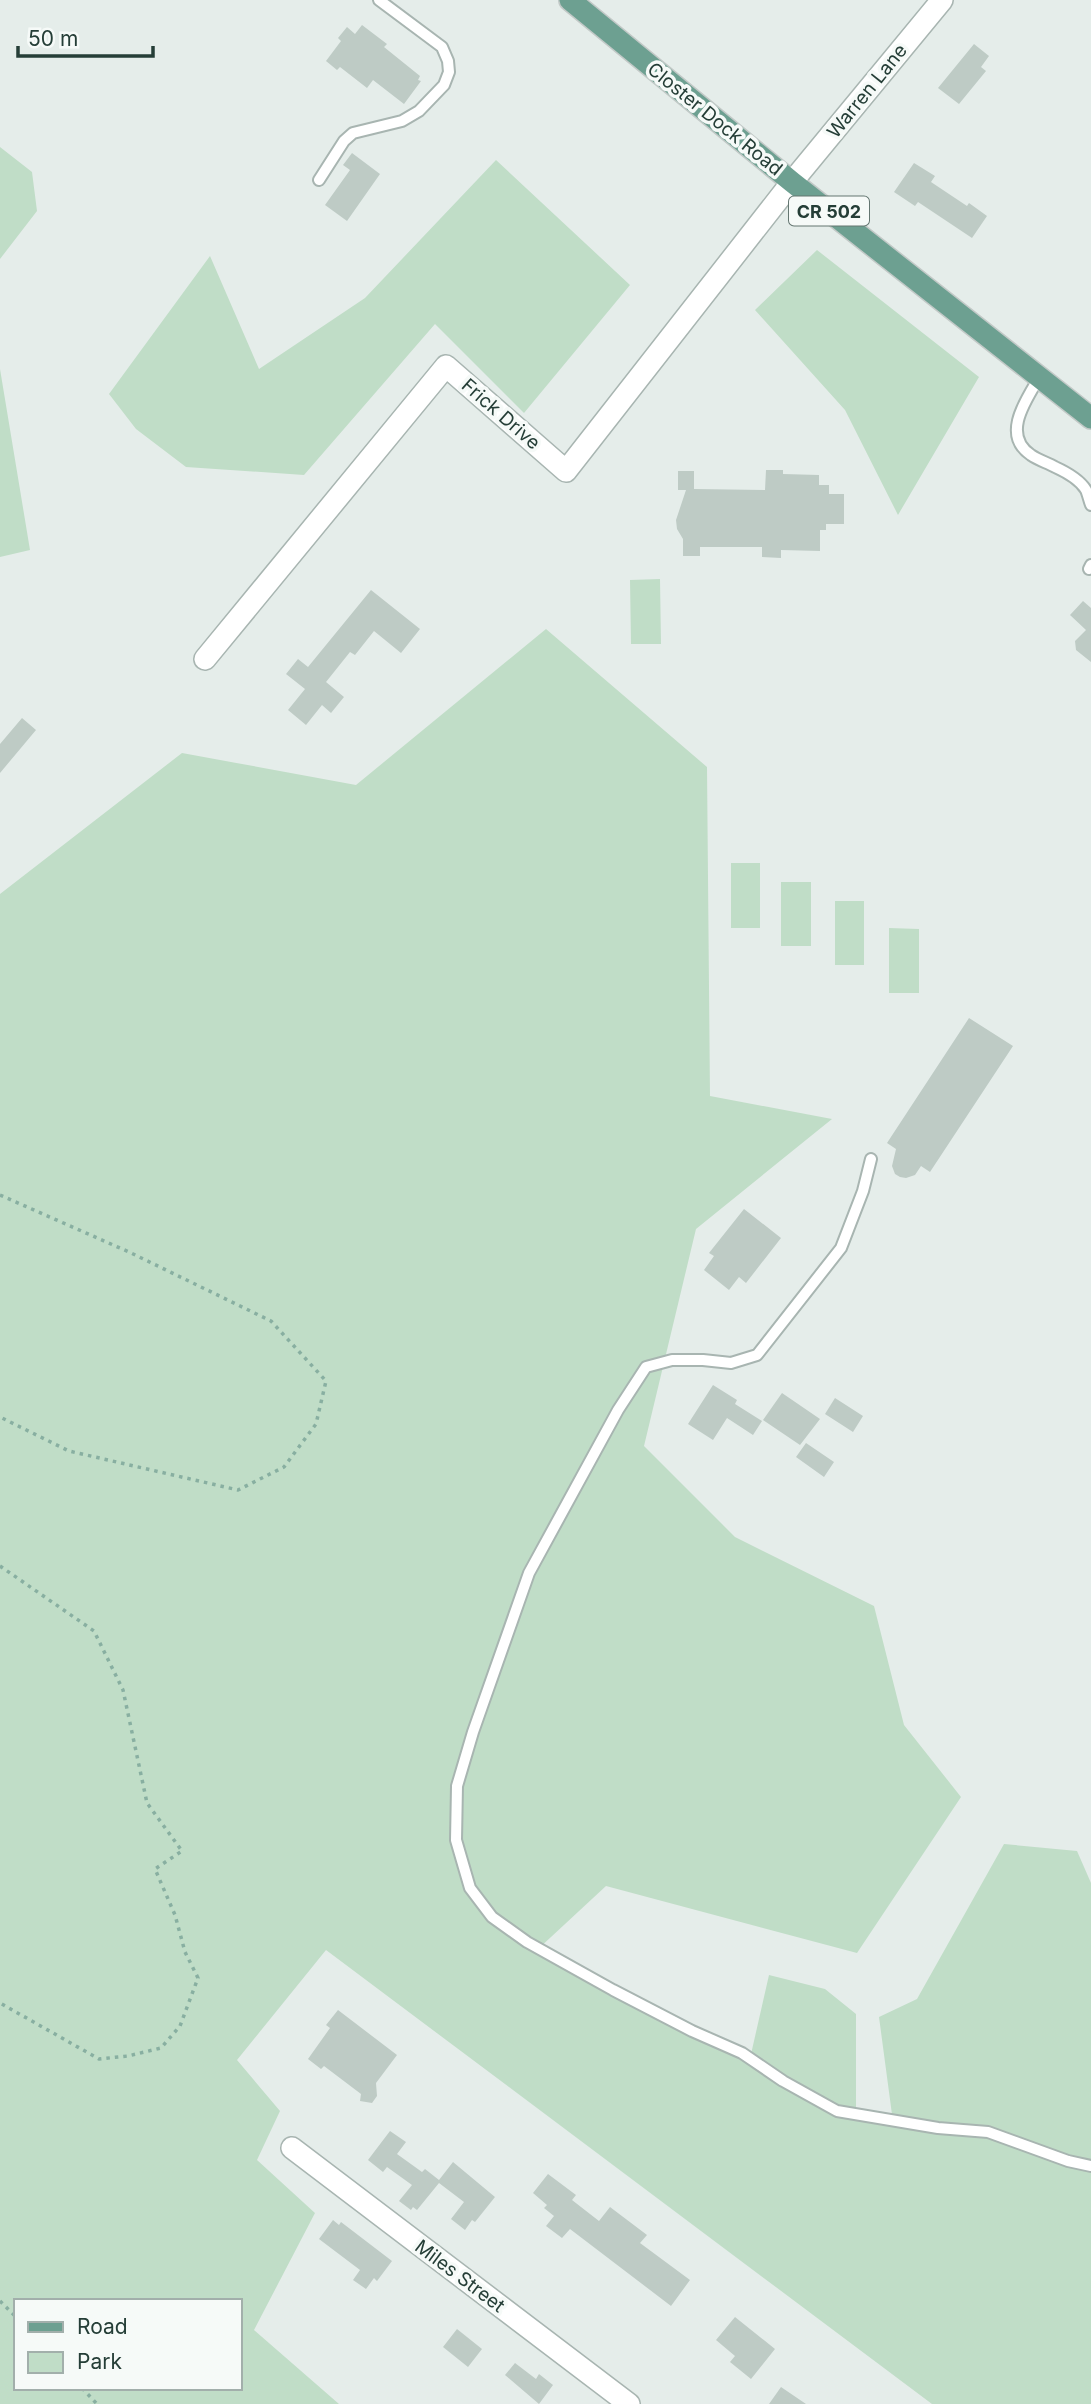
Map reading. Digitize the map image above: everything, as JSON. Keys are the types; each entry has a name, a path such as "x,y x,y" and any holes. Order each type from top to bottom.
{"main road":[{"name":"Closter Dock Road","path":"570,0 792,182 1091,418"}],"street":[{"name":"Warren Lane","path":"792,182 942,0"},
{"name":"Frick Drive","path":"205,659 446,366 566,471 792,182"},
{"name":"Miles Street","path":"292,2148 629,2404"}],"lane":[{"path":"319,180 344,141 354,133 401,121 419,111 444,85 449,72 442,47 379,0"},
{"path":"1039,378 1018,416 1016,431 1030,455 1065,472 1086,489 1091,505"},
{"path":"871,1159 863,1191 841,1248 757,1354 731,1363 672,1360 646,1367 618,1410 529,1573 472,1732 457,1786 456,1840 470,1888 492,1917 527,1942 692,2031 742,2053 783,2081 837,2111 938,2128 988,2132 1068,2161 1091,2166"}],"path":[{"path":"0,1195 129,1252 271,1321 326,1381 316,1424 284,1467 238,1490 69,1451 0,1417"},
{"path":"0,1566 94,1631 123,1690 147,1803 181,1851 155,1868 175,1914 185,1952 198,1978 180,2026 161,2048 118,2057 99,2059 0,2003"},
{"path":"0,2301 14,2316"},
{"path":"84,2390 97,2404"}],"green space":[{"path":"0,147 32,172 37,211 0,259"},
{"path":"496,160 630,285 524,413 435,324 304,475 186,467 136,429 109,394 210,256 259,369 365,298"},
{"path":"817,250 979,377 898,515 845,410 755,310"},
{"path":"0,369 30,550 0,557"},
{"path":"660,579 661,644 631,644 630,580"},
{"path":"546,629 707,767 710,1096 832,1119 696,1229 644,1446 735,1537 874,1606 904,1725 961,1797 857,1953 606,1886 537,1950 749,2063 769,1975 825,1989 856,2014 856,2119 893,2122 879,2017 917,1999 1004,1844 1077,1851 1091,1883 1091,2404 932,2404 326,1950 237,2060 280,2111 257,2160 315,2213 254,2330 339,2404 0,2404 0,894 182,753 356,785"},
{"path":"731,863 760,863 760,928 731,928"},
{"path":"781,882 811,882 811,946 781,946"},
{"path":"835,901 864,901 864,965 835,965"},
{"path":"889,928 919,929 919,993 889,993"}],"building":[{"path":"362,25 387,44 384,47 420,76 418,80 421,81 404,104 373,80 367,88 340,67 337,70 326,61 341,41 338,38 347,27 355,34"},
{"path":"974,44 989,56 981,67 986,71 959,104 938,88"},
{"path":"352,153 380,174 347,221 325,205 350,170 343,165"},
{"path":"914,163 935,176 931,182 987,216 972,238 918,202 915,206 894,192"},
{"path":"766,470 783,470 783,474 819,475 819,485 829,485 829,494 844,494 844,524 826,524 826,530 820,530 820,551 781,550 781,558 762,557 762,547 700,547 700,556 683,556 683,539 677,529 676,520 686,490 678,490 678,471 694,471 694,489 765,490"},
{"path":"371,590 420,629 401,653 374,631 355,655 350,652 326,682 344,697 331,713 322,705 306,725 288,710 305,689 286,674 298,659 308,667"},
{"path":"1083,601 1091,608 1091,662 1076,650 1075,641 1086,630 1070,615"},
{"path":"22,718 36,730 0,773 0,744"},
{"path":"969,1018 1013,1046 930,1172 921,1166 915,1175 900,1177 895,1174 892,1166 896,1149 887,1143"},
{"path":"744,1209 781,1238 746,1283 739,1277 729,1290 704,1270 714,1256 709,1253"},
{"path":"713,1385 737,1400 735,1404 762,1421 753,1435 727,1418 713,1440 688,1424"},
{"path":"782,1393 820,1419 800,1445 763,1420"},
{"path":"835,1398 863,1416 853,1432 825,1414"},
{"path":"806,1443 834,1462 824,1477 796,1457"},
{"path":"338,2010 397,2055 376,2083 377,2096 372,2103 360,2101 361,2094 324,2066 321,2069 308,2059 330,2028 326,2025"},
{"path":"390,2131 406,2142 397,2154 422,2172 425,2169 439,2180 453,2162 495,2197 475,2222 472,2220 465,2230 451,2219 464,2202 439,2183 417,2210 413,2207 411,2210 399,2201 412,2185 387,2167 383,2172 368,2160"},
{"path":"548,2174 576,2195 572,2200 599,2221 610,2207 647,2235 640,2243 690,2280 671,2306 570,2229 562,2238 546,2226 554,2216 544,2208 547,2205 533,2193"},
{"path":"333,2220 339,2225 341,2222 392,2261 377,2281 374,2278 366,2289 353,2280 360,2270 319,2239"},
{"path":"735,2317 775,2349 751,2379 730,2362 735,2356 716,2340"},
{"path":"457,2329 482,2349 468,2367 443,2347"},
{"path":"515,2363 536,2379 539,2374 553,2385 539,2404 505,2375"},
{"path":"781,2387 806,2404 769,2404"}]}
